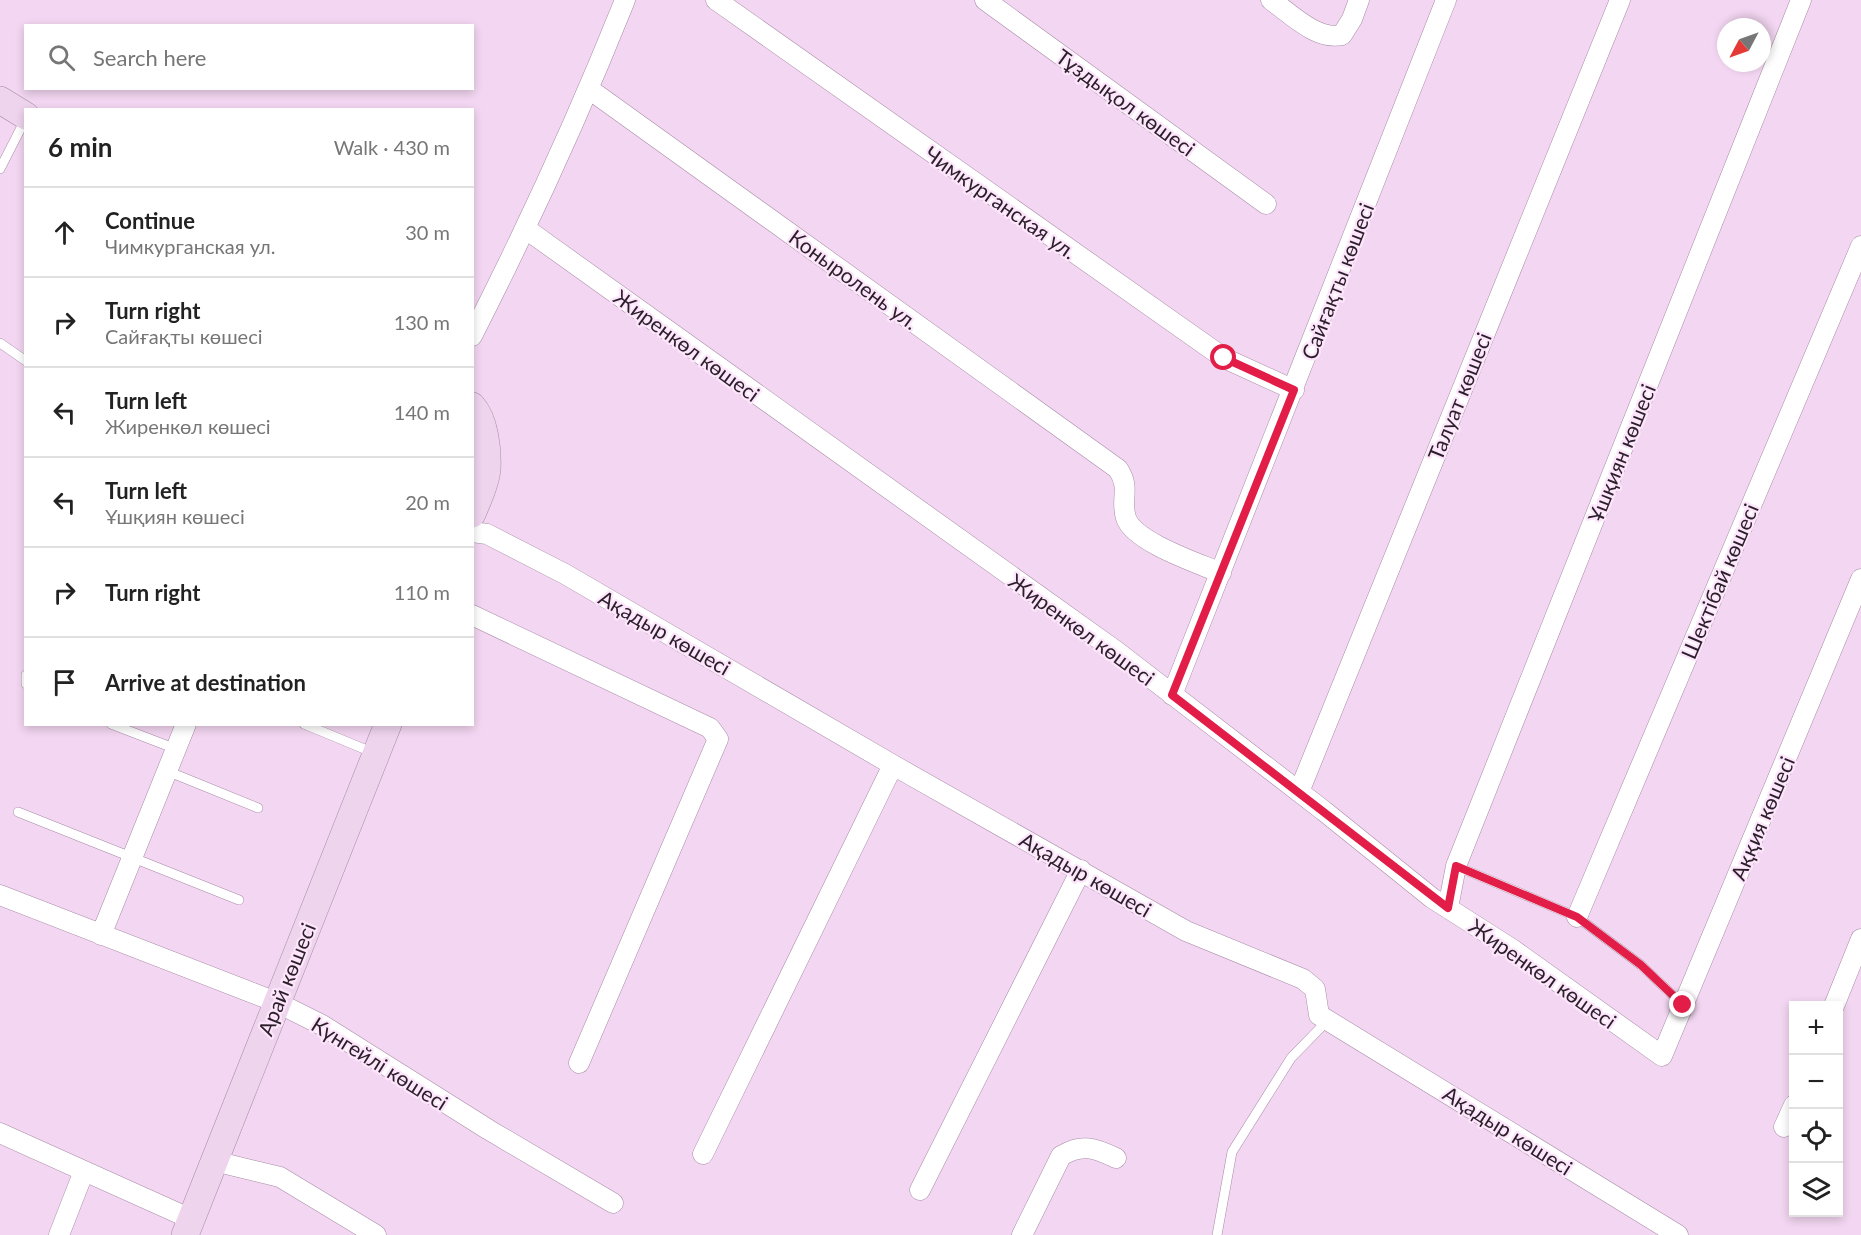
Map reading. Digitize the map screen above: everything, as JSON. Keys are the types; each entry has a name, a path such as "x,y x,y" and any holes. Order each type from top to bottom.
{"street":[{"path":"474,332 526,229 589,89 625,0"},
{"name":"Чимкурганская ул.","path":"716,0 1215,352 1251,372 1294,390"},
{"name":"Тұздықол көшесі","path":"985,0 1266,204"},
{"path":"1271,0 1330,38 1342,35 1352,20 1359,0"},
{"name":"Сайғақты көшесі","path":"1172,695 1446,0"},
{"name":"Талуат көшесі","path":"1299,792 1620,0"},
{"name":"Ұшқиян көшесі","path":"1448,908 1456,866 1801,0"},
{"name":"Коныролень ул.","path":"589,89 1119,469 1126,485 1123,507 1131,528 1162,546 1221,573"},
{"path":"0,100 24,116"},
{"name":"Жиренкөл көшесі","path":"526,229 1116,651 1448,908 1512,949 1662,1056"},
{"name":"Шектібай көшесі","path":"1577,917 1861,246"},
{"path":"474,408 477,410 485,440 487,471 474,508"},
{"name":"Ақадыр көшесі","path":"474,532 487,534 565,574 893,765 1186,931 1303,979 1315,989 1319,1015 1678,1235"},
{"name":"Аққия көшесі","path":"1662,1056 1861,579"},
{"path":"474,616 710,728 718,739 579,1063"},
{"path":"101,935 185,726"},
{"name":"Арай көшесі","path":"188,1227 387,726"},
{"path":"703,1154 893,765"},
{"path":"920,1190 1081,870"},
{"name":"Күнгейлі көшесі","path":"0,895 276,1002 322,1025 489,1130 613,1203"},
{"path":"1836,1001 1861,939"},
{"path":"1784,1127 1792,1109"},
{"path":"0,1133 84,1171 188,1227"},
{"path":"1022,1235 1061,1156 1073,1148 1091,1146 1116,1158"},
{"path":"214,1161 280,1177 376,1235"},
{"path":"59,1235 84,1171"}],"lane":[{"path":"0,169 24,121"},
{"path":"0,343 24,360"},
{"path":"116,726 176,749"},
{"path":"309,726 376,754"},
{"path":"167,771 258,808"},
{"path":"18,812 239,900"},
{"path":"1456,866 1577,917 1641,965 1683,1005"},
{"path":"1217,1235 1232,1152 1291,1058 1328,1020"}],"route":[{"path":"1224,358 1294,390 1172,695 1324,811 1432,898 1448,908 1456,866 1577,917 1641,965 1683,1005"}]}
